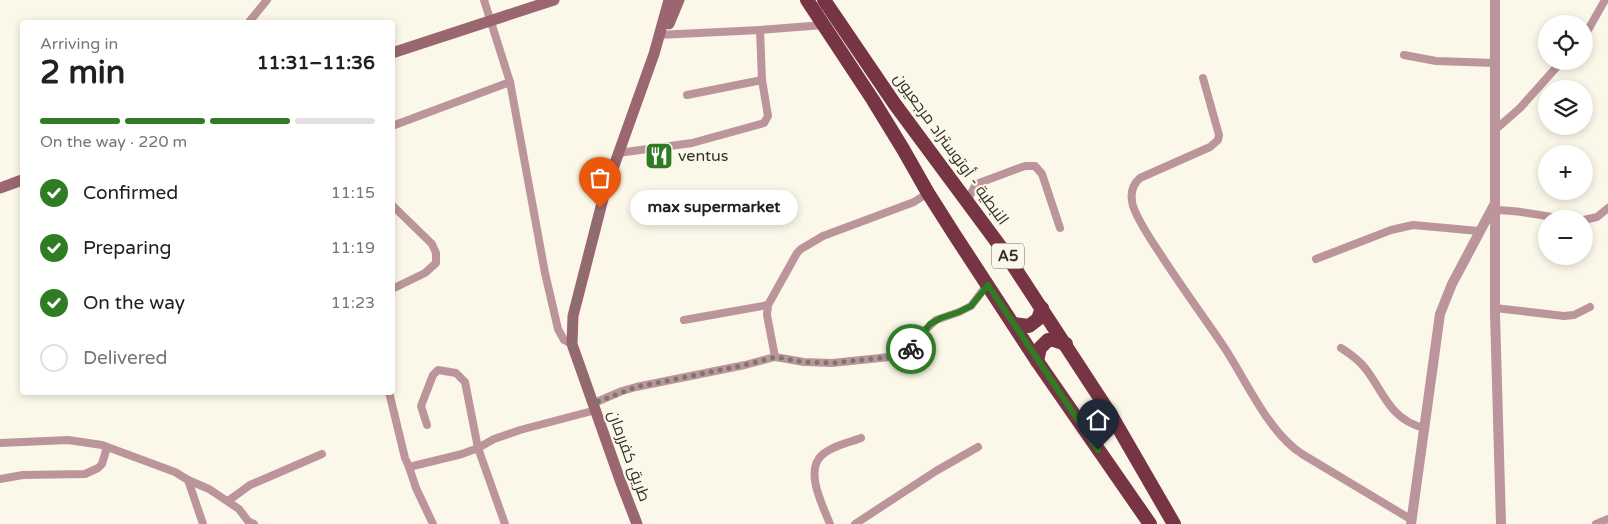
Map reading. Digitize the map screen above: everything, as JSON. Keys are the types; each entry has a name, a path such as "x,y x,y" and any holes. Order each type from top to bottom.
{"highway":[{"name":"A5","path":"807,0 903,148 928,194 1037,361 1150,524"},
{"name":"النبطية - أوتوستراد مرجعيون","path":"824,0 894,102 1005,252 1111,415 1174,524"},
{"path":"1013,324 1029,326 1038,318 1042,308"},
{"path":"1037,361 1040,348 1048,340 1066,344"}],"main road":[{"path":"395,52 554,0"},
{"path":"662,35 670,0"},
{"path":"662,35 679,0"},
{"name":"طريق كفررمان","path":"637,524 572,344 573,316 605,191 662,35"},
{"path":"0,188 20,181"}],"street":[{"path":"251,20 267,0"},
{"path":"484,0 492,20 510,82 545,273 558,329 564,340 572,344"},
{"path":"1495,0 1495,308 1501,524"},
{"path":"1593,21 1605,0"},
{"path":"662,35 824,25"},
{"path":"618,153 692,143 764,123 768,116 762,80 760,30"},
{"path":"1404,56 1436,60 1495,62"},
{"path":"1495,130 1524,103 1554,70"},
{"path":"1203,78 1219,135 1218,140 1210,147 1140,178 1135,184 1132,194 1133,207 1151,241 1225,349 1268,418 1289,444 1411,522 1431,390 1436,339 1443,304 1479,231 1495,207"},
{"path":"687,96 762,80"},
{"path":"395,125 510,82"},
{"path":"967,201 979,183 1025,166 1035,166 1042,174 1060,228"},
{"path":"775,357 767,315 768,305 793,259 801,249 823,236 914,202 928,194"},
{"path":"1495,207 1538,214"},
{"path":"395,208 432,244 436,253 436,263 425,274 395,288"},
{"path":"1593,218 1608,208"},
{"path":"1316,259 1376,236 1413,225 1479,231"},
{"path":"410,467 478,448 494,439 595,407 636,387 775,357 804,362 832,363 890,357 911,348 930,324 971,306 988,285"},
{"path":"684,320 768,305"},
{"path":"1495,308 1564,316 1574,315 1590,307"},
{"path":"1341,348 1360,361 1383,398 1393,408 1408,422 1424,428"},
{"path":"427,425 421,406 433,375 438,370 456,373 465,382 478,448 505,524"},
{"path":"389,395 405,458 410,467 416,488 433,524"},
{"path":"830,524 820,498 814,476 814,467 818,460 828,451 861,438"},
{"path":"0,443 68,440 107,447 175,472 209,489 239,509 250,523"},
{"path":"0,478 23,475 85,474 102,464 107,447"},
{"path":"855,524 936,471 978,447"},
{"path":"228,501 250,485 322,454"},
{"path":"188,480 204,524"},
{"path":"1596,524 1608,519"}],"way so far":[{"path":"600,208 573,316 572,344 594,403 636,387 775,357 804,362 832,363 890,357 911,349"}],"place":[{"name":"ventus","path":"659,156"},
{"name":"max supermarket","path":"600,208"}],"route":[{"path":"911,349 930,324 971,306 988,285 1098,450"}]}
